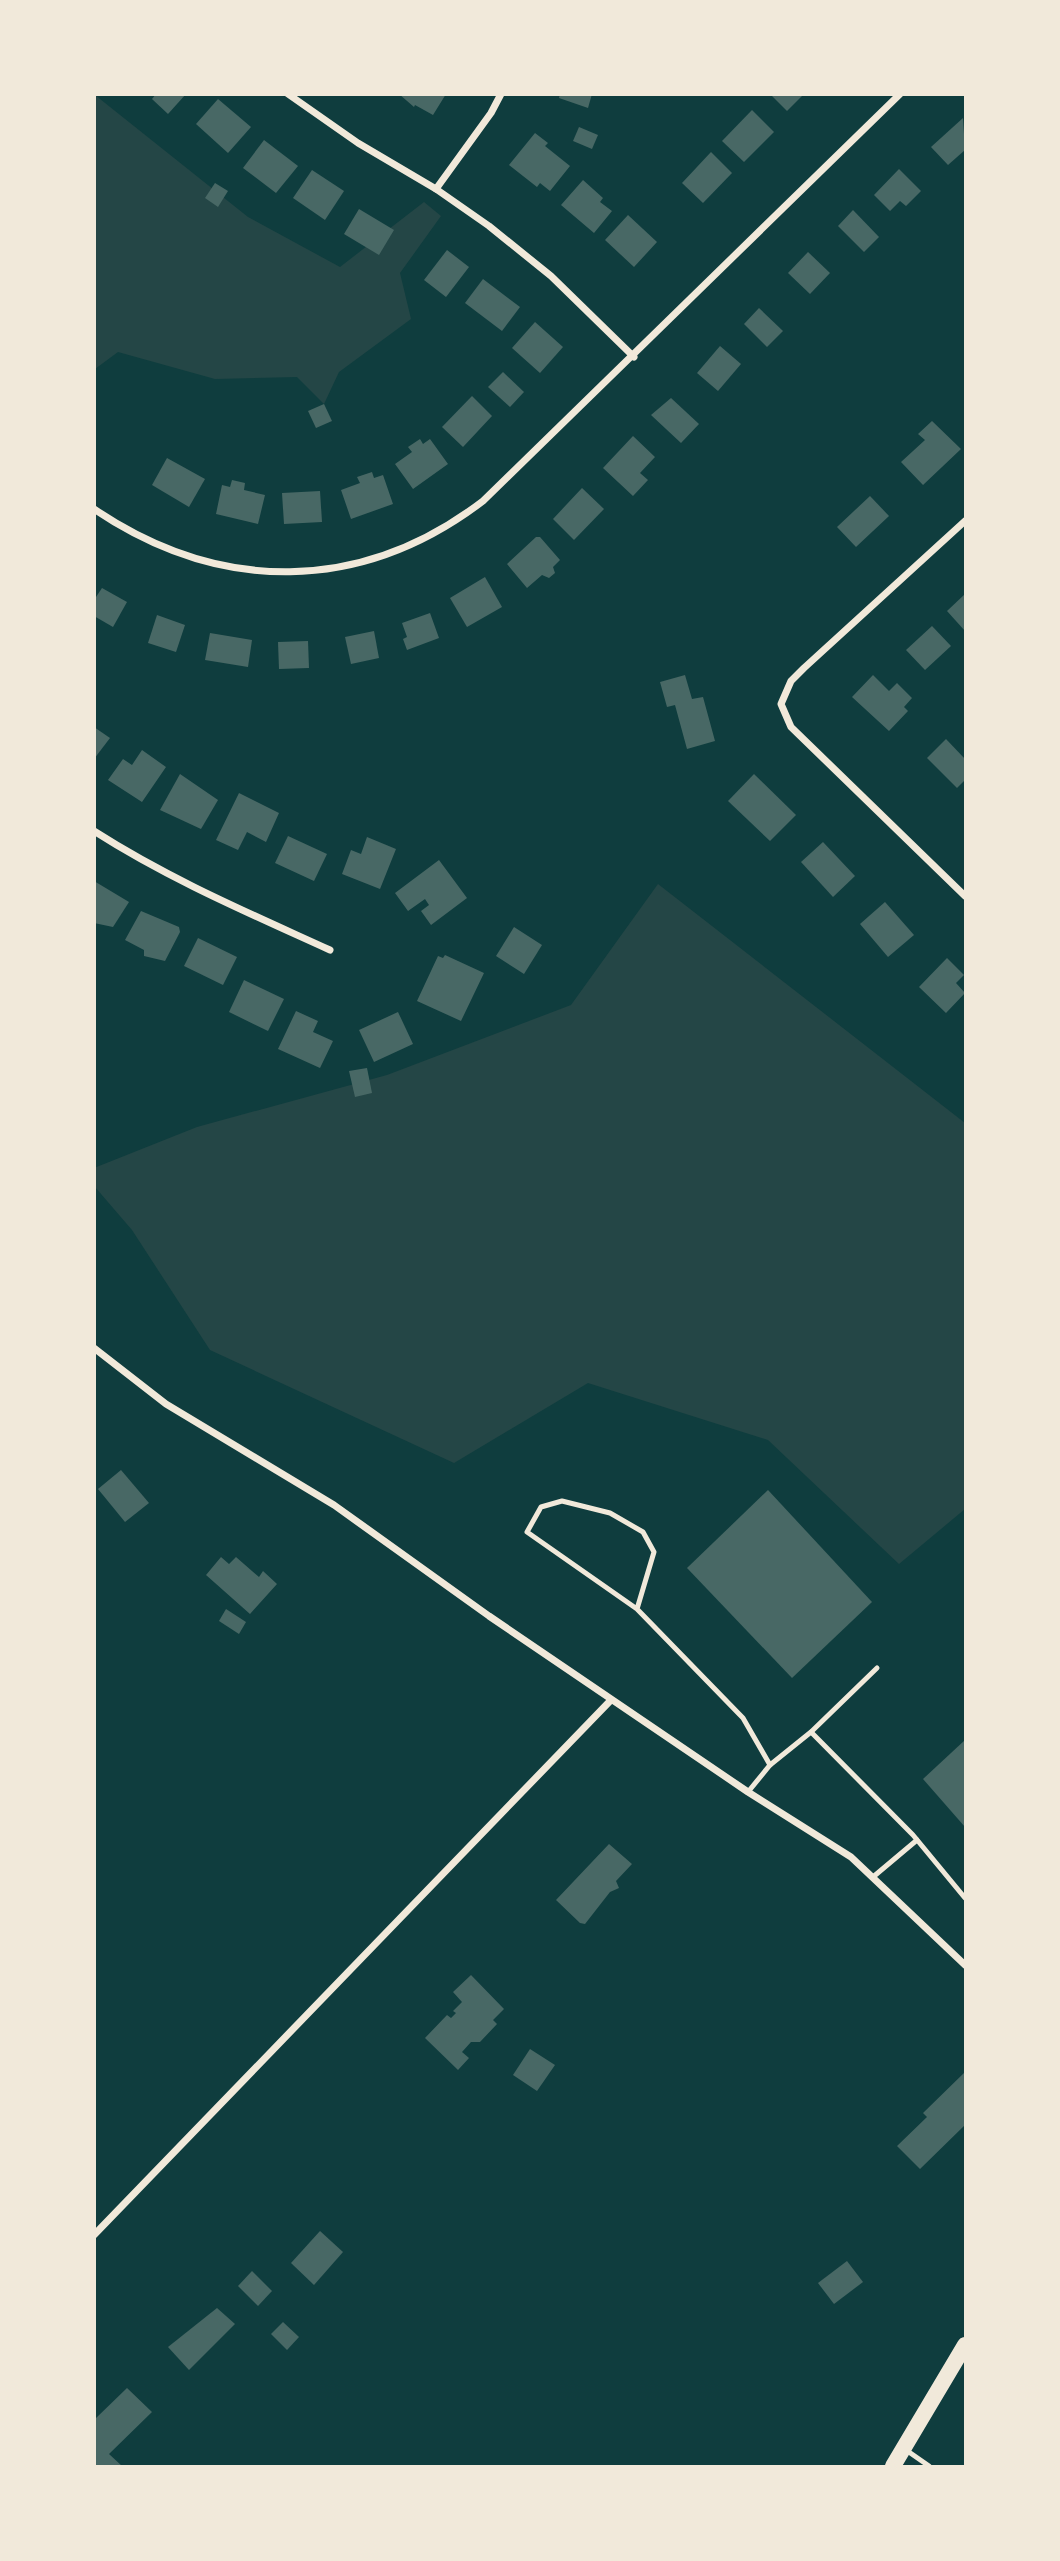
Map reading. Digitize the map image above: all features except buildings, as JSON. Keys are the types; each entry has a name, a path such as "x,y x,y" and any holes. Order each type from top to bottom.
{"main road":[{"path":"893,2466 965,2345"}],"street":[{"path":"288,94 358,143 436,189 489,226 551,276 634,357"},
{"path":"436,189 491,113 501,94"},
{"path":"94,509 159,547 229,568 303,572 367,561 428,537 476,506 634,357 900,94"},
{"path":"965,521 804,668 791,681 781,704 791,727 965,896"},
{"path":"94,831 158,870 330,950"},
{"path":"94,1348 166,1404 334,1505 611,1699 850,1857 965,1965"},
{"path":"94,2235 611,1699"}],"lane":[{"path":"637,1609 654,1552 643,1532 610,1513 562,1501 541,1507 527,1532 637,1609 743,1718 770,1765"},
{"path":"748,1792 770,1765 811,1732 877,1668"},
{"path":"811,1732 917,1840 965,1898"},
{"path":"873,1877 917,1840"},
{"path":"904,2448 929,2466"}],"shaded area":[{"path":"95,95 248,217 340,267 424,202 441,216 400,273 411,319 339,372 324,404 297,377 215,379 118,352 95,369"},
{"path":"658,884 965,1123 965,1509 899,1564 768,1440 588,1383 454,1463 210,1350 132,1230 95,1187 94,1168 197,1127 387,1075 571,1005"}]}
